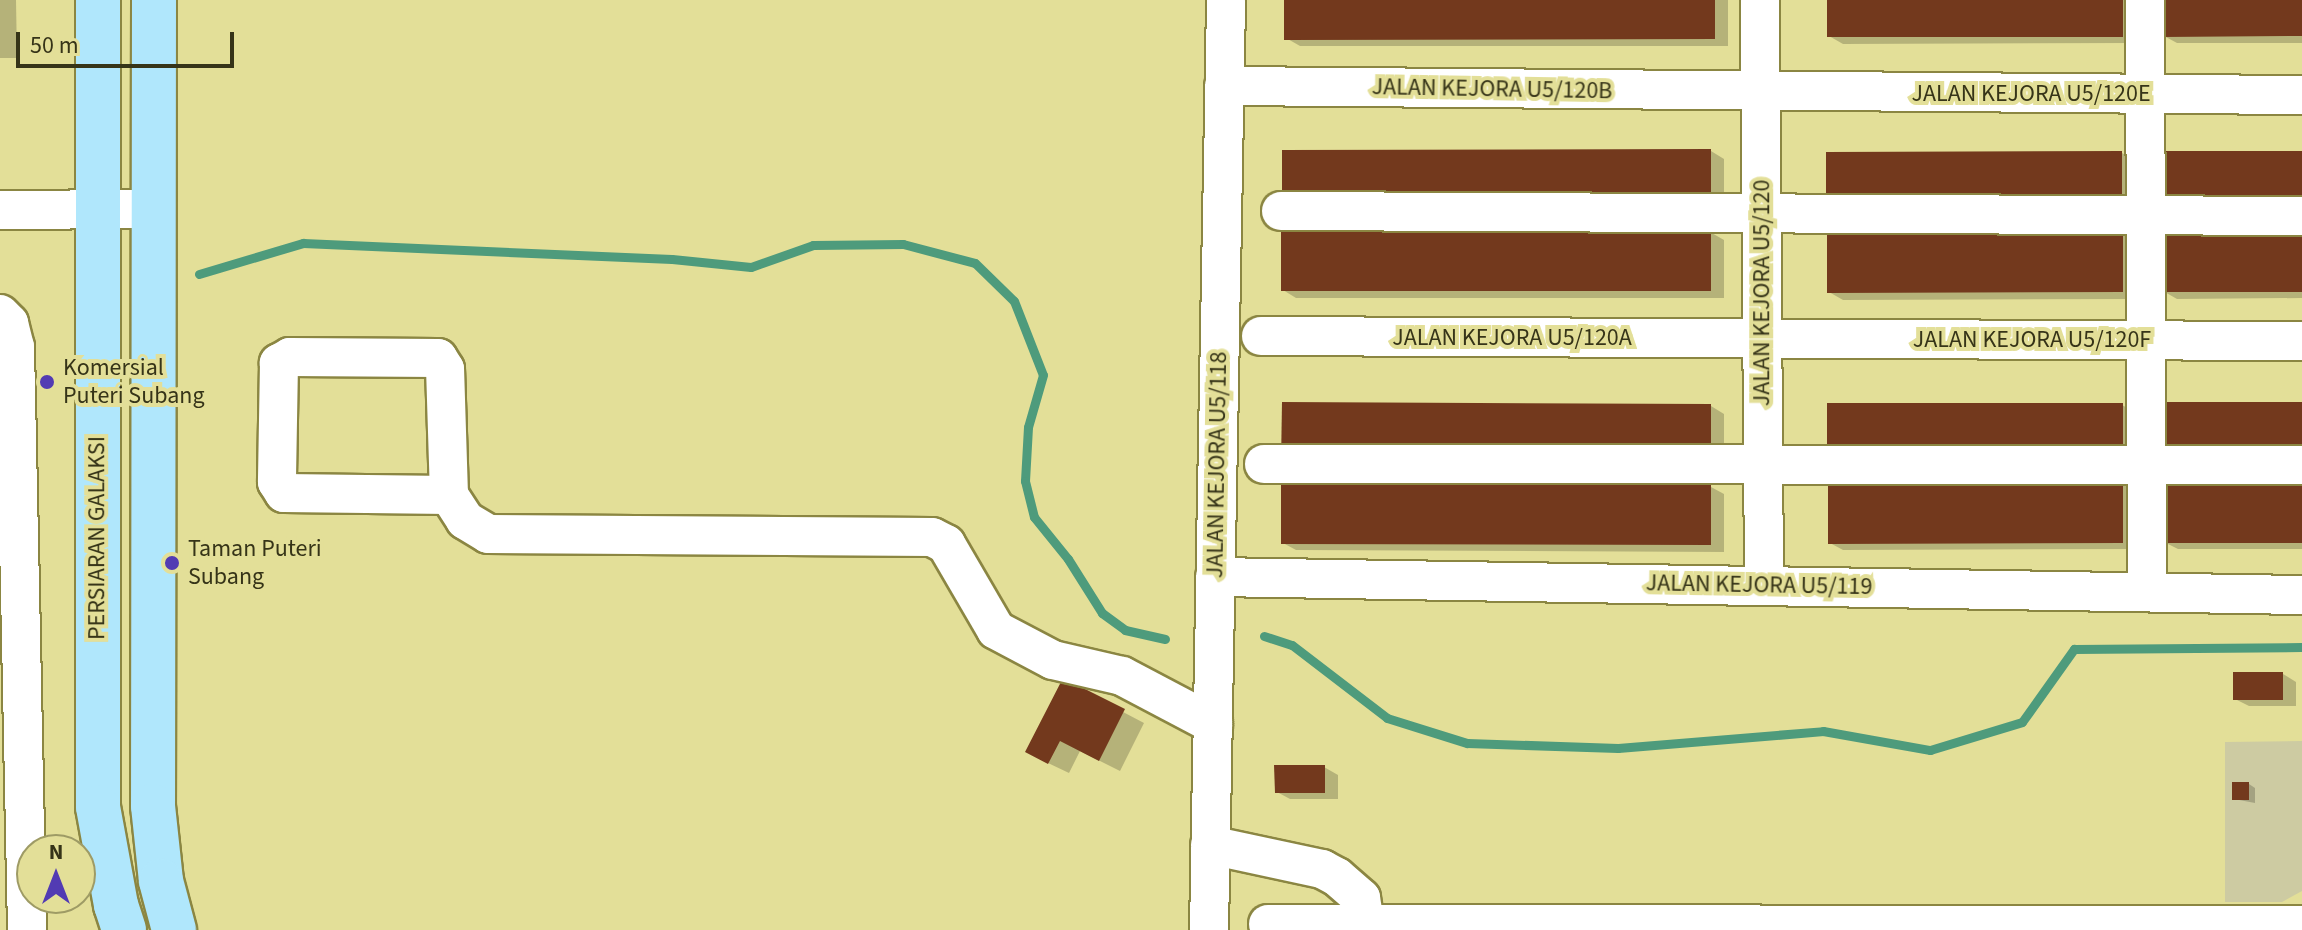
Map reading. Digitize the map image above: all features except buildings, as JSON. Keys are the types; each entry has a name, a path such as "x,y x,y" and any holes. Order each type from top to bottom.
{"main road":[{"name":"PERSIARAN GALAKSI","path":"98,0 98,807 124,930"},
{"path":"154,0 153,806 161,881 174,930"}],"street":[{"name":"JALAN KEJORA U5/118","path":"1209,930 1226,0"},
{"name":"JALAN KEJORA U5/120","path":"1760,0 1764,585"},
{"path":"2145,0 2147,592"},
{"name":"JALAN KEJORA U5/120B","path":"1224,86 1761,92"},
{"name":"JALAN KEJORA U5/120E","path":"1761,92 2302,95"},
{"path":"0,210 155,209"},
{"path":"1281,211 2302,216"},
{"path":"0,314 9,323 15,347 12,771 27,930"},
{"name":"JALAN KEJORA U5/120A","path":"1261,336 1763,340"},
{"name":"JALAN KEJORA U5/120F","path":"1763,340 2302,341"},
{"path":"449,495 284,493 277,482 279,363 290,357 438,358 445,369 449,495 465,520 488,534 932,537 946,544 996,630 1053,660 1122,676 1213,724"},
{"path":"1264,464 2302,465"},
{"name":"JALAN KEJORA U5/119","path":"1215,577 2302,595"},
{"path":"1210,845 1322,869 1337,877 1361,898 1365,924"},
{"path":"1268,924 1772,928 2302,925"}],"shaded area":[{"path":"2302,741 2302,891 2282,902 2225,902 2225,742"}],"waterway":[{"path":"199,274 303,243 672,259 751,267 813,245 903,244 975,263 1014,301 1043,375 1028,427 1025,481 1034,517 1068,559 1102,613 1125,630 1165,639"},
{"path":"1264,636 1292,645 1387,718 1467,743 1618,748 1823,731 1930,750 2022,722 2074,649 2302,647"}],"place":[{"name":"Komersial Puteri Subang","path":"47,382"},
{"name":"Taman Puteri Subang","path":"172,563"}]}
